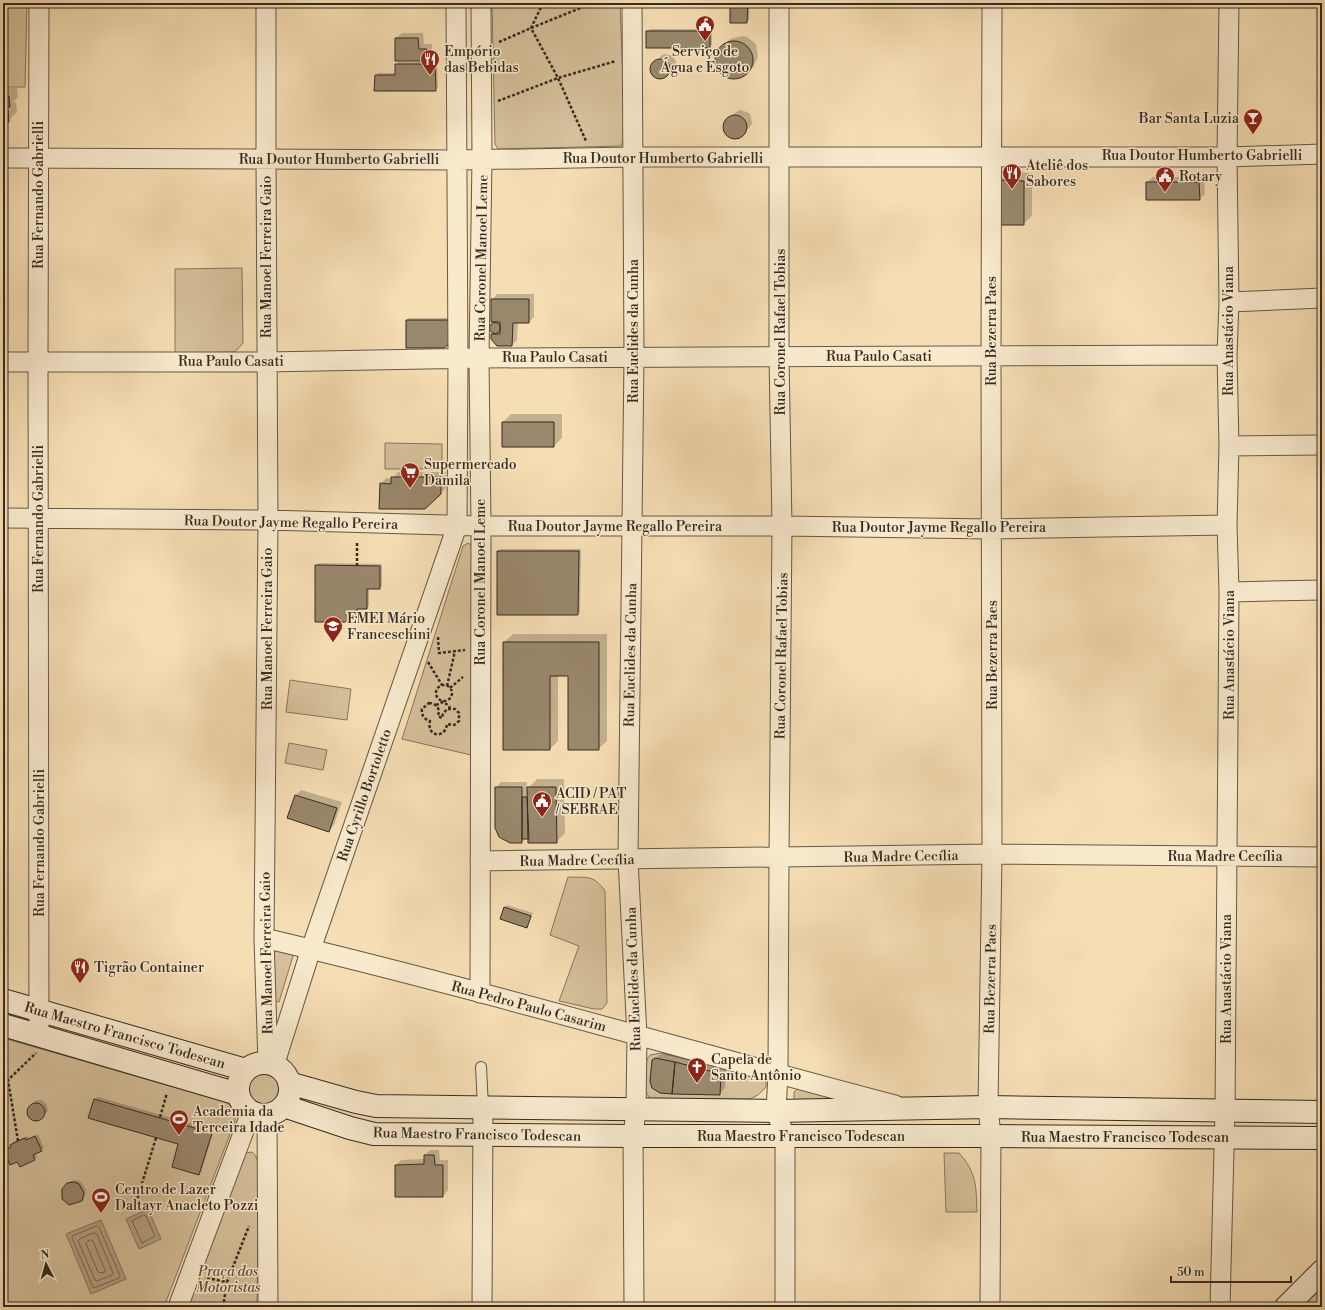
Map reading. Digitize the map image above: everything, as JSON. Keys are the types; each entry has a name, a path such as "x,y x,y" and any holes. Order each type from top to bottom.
{"main road":[{"name":"Rua Maestro Francisco Todescan","path":"3,1000 246,1070"},
{"name":"Rua Maestro Francisco Todescan","path":"3,1025 40,1042 238,1094"},
{"path":"260,1064 271,1065 281,1070 286,1075 290,1091 288,1099 267,1111 245,1107 240,1101 238,1094 239,1081 246,1070 253,1066 260,1064"},
{"name":"Rua Maestro Francisco Todescan","path":"289,1083 376,1106 776,1111 988,1106 1322,1112"},
{"name":"Rua Maestro Francisco Todescan","path":"267,1111 374,1134 785,1137 991,1136 1322,1138"},
{"path":"1286,1307 1322,1271"}],"street":[{"name":"Rua Fernando Gabrielli","path":"39,3 38,518 40,1042"},
{"name":"Rua Manoel Ferreira Gaio","path":"266,3 268,520 264,938 271,1065"},
{"name":"Rua Coronel Manoel Leme","path":"456,3 458,359 457,526"},
{"name":"Rua Coronel Manoel Leme","path":"480,993 481,526 479,358 482,159 481,3"},
{"name":"Rua Euclides da Cunha","path":"632,3 634,357 628,859 637,1036 636,1110 633,1136 634,1307"},
{"name":"Rua Coronel Rafael Tobias","path":"779,3 779,356 782,526 778,1074 776,1111 785,1137 785,1307"},
{"name":"Rua Bezerra Paes","path":"990,1307 991,1136 988,1106 992,854 992,3"},
{"name":"Rua Anastácio Viana","path":"1220,1307 1225,1137 1229,592 1227,525 1229,446 1227,355 1229,302 1227,157 1229,3"},
{"name":"Rua Doutor Humberto Gabrielli","path":"3,158 457,160 633,157 1227,157 1322,154"},
{"path":"1229,302 1322,298"},
{"name":"Rua Paulo Casati","path":"3,362 267,362 479,358 779,356 1227,355"},
{"path":"1229,446 1322,445"},
{"name":"Rua Doutor Jayme Regallo Pereira","path":"3,518 268,520 457,526 782,526 992,528 1227,525"},
{"name":"Rua Cyrillo Bortoletto","path":"271,1065 457,526"},
{"path":"1229,592 1322,590"},
{"name":"Rua Madre Cecília","path":"480,861 992,854 1322,857"},
{"name":"Rua Pedro Paulo Casarim","path":"264,938 480,993 909,1108"},
{"path":"482,1307 483,1107"},
{"path":"178,1307 267,1111"},
{"path":"267,1111 268,1307"}],"lane":[{"path":"481,1067 483,1107"}],"path":[{"path":"531,28 543,3"},
{"path":"493,45 593,3"},
{"path":"531,28 558,78 589,146"},
{"path":"494,102 558,78 622,59"},
{"path":"357,541 357,566"},
{"path":"437,631 439,653 471,649"},
{"path":"448,705 452,694 449,687 456,651"},
{"path":"427,661 442,685 449,687"},
{"path":"449,687 466,675"},
{"path":"442,685 436,690 436,704 439,711 438,716 442,718 444,711 450,708"},
{"path":"437,697 444,701 450,698"},
{"path":"443,702 448,705 450,708 455,709 459,713 459,722 454,725 447,724 444,732 435,734 431,731 429,725 430,721 423,717 422,709 426,704 432,703 436,704 443,702"},
{"path":"3,1084 40,1042"},
{"path":"8,1080 18,1141"},
{"path":"160,1117 167,1092"},
{"path":"136,1202 156,1138"},
{"path":"223,1307 227,1282 250,1225"},
{"path":"206,1278 227,1282"}],"green space":[{"path":"3,3 27,3 25,87 3,87"},
{"path":"384,3 442,3 442,7 384,7"},
{"path":"492,3 620,3 625,136 621,146 498,149 495,144"},
{"path":"242,268 243,343 235,352 175,353 175,269"},
{"path":"385,443 442,444 442,469 385,469"},
{"path":"468,543 471,545 472,552 471,755 402,739 463,546"},
{"path":"290,680 351,689 347,720 286,712"},
{"path":"289,743 327,750 323,770 285,763"},
{"path":"568,877 585,877 593,879 605,891 607,1003 602,1009 594,1009 559,1001 579,946 550,935"},
{"path":"277,947 291,950 293,956 279,1002 274,1001 273,951"},
{"name":"Centro de Lazer Daltayr Anacleto Pozzi","path":"3,1038 229,1103 235,1111 235,1121 164,1307 3,1307"},
{"path":"661,1053 766,1079 766,1087 758,1095 750,1099 651,1099 645,1086 647,1059 650,1055"},
{"path":"264,1071 277,1076 282,1089 277,1102 264,1107 251,1102 246,1089 251,1076"},
{"path":"798,1088 839,1098 839,1102 794,1100 794,1092"},
{"name":"Praça dos Motoristas","path":"252,1152 259,1163 257,1307 187,1307 245,1153"},
{"path":"944,1153 959,1153 969,1167 976,1187 977,1212 946,1212"},
{"path":"1322,1280 1322,1307 1294,1307"}],"water":[{"path":"148,1209 161,1239 139,1249 126,1219"},
{"path":"101,1220 126,1279 91,1294 66,1234"}],"building":[{"path":"713,3 748,3 747,23 730,23 730,6 713,6"},
{"path":"646,31 710,31 710,48 646,48"},
{"path":"395,38 418,38 419,49 427,49 427,61 395,61"},
{"path":"730,41 738,41 745,44 750,49 753,60 750,71 745,76 738,79 730,79 723,76 718,71 715,64 715,56 718,49 723,44"},
{"path":"656,59 664,59 670,65 670,73 664,79 656,79 650,73 650,65"},
{"path":"395,64 435,64 436,91 374,91 375,75 395,75"},
{"path":"3,96 9,96 10,107 3,107"},
{"path":"8,110 9,122 3,122 3,111"},
{"path":"735,115 740,116 746,122 746,132 740,138 735,139 730,138 724,132 723,127 724,122 730,116"},
{"path":"998,180 1024,181 1024,225 998,225"},
{"path":"1146,182 1199,182 1200,200 1146,200"},
{"path":"491,299 529,299 529,323 513,323 512,346 497,346 491,339 491,334 500,334 500,322 491,322"},
{"path":"406,320 449,320 449,344 444,348 406,348"},
{"path":"493,323 497,323 499,324 499,332 493,333 490,330 490,326"},
{"path":"502,422 554,422 554,447 502,447"},
{"name":"Supermercado Damila","path":"391,477 441,477 441,494 425,509 379,509 380,483 391,484"},
{"path":"497,551 579,551 578,615 497,615"},
{"path":"315,565 380,566 380,589 367,589 367,609 357,609 357,622 315,622"},
{"path":"503,642 599,642 599,750 568,750 568,676 550,676 550,750 503,750"},
{"path":"495,787 522,787 522,843 510,843 499,837 495,828"},
{"name":"ACID / PAT / SEBRAE","path":"527,787 556,787 557,843 528,843"},
{"path":"295,795 337,808 329,832 287,818"},
{"path":"522,797 527,797 529,839 522,839"},
{"path":"504,907 531,916 527,928 500,919"},
{"path":"655,1058 675,1062 672,1094 660,1093 652,1088 650,1081 652,1060"},
{"name":"Capela de Santo Antônio","path":"675,1062 721,1074 720,1095 672,1094"},
{"name":"Academia da Terceira Idade","path":"94,1099 212,1133 199,1175 172,1167 178,1144 88,1118"},
{"path":"32,1103 40,1103 45,1108 43,1119 40,1121 32,1121 27,1116 27,1108"},
{"path":"35,1136 42,1151 33,1155 35,1160 20,1167 17,1162 10,1165 4,1150 11,1147 10,1145 18,1141 25,1138 26,1140"},
{"path":"424,1155 434,1155 435,1165 443,1165 443,1197 395,1197 395,1165 424,1164"},
{"path":"74,1182 79,1184 84,1193 82,1201 69,1205 62,1199 62,1189 67,1183"}],"place":[{"name":"Serviço de Água e Esgoto","path":"705,42"},
{"name":"Empório das Bebidas","path":"430,76"},
{"name":"Bar Santa Luzia","path":"1253,135"},
{"name":"Ateliê dos Sabores","path":"1012,190"},
{"name":"Rotary","path":"1165,193"},
{"name":"Supermercado Damila","path":"410,489"},
{"name":"EMEI Mário Franceschini","path":"333,643"},
{"name":"ACID / PAT / SEBRAE","path":"542,818"},
{"name":"Tigrão Container","path":"80,984"},
{"name":"Capela de Santo Antônio","path":"697,1084"},
{"name":"Academia da Terceira Idade","path":"179,1136"},
{"name":"Centro de Lazer Daltayr Anacleto Pozzi","path":"101,1214"}]}
